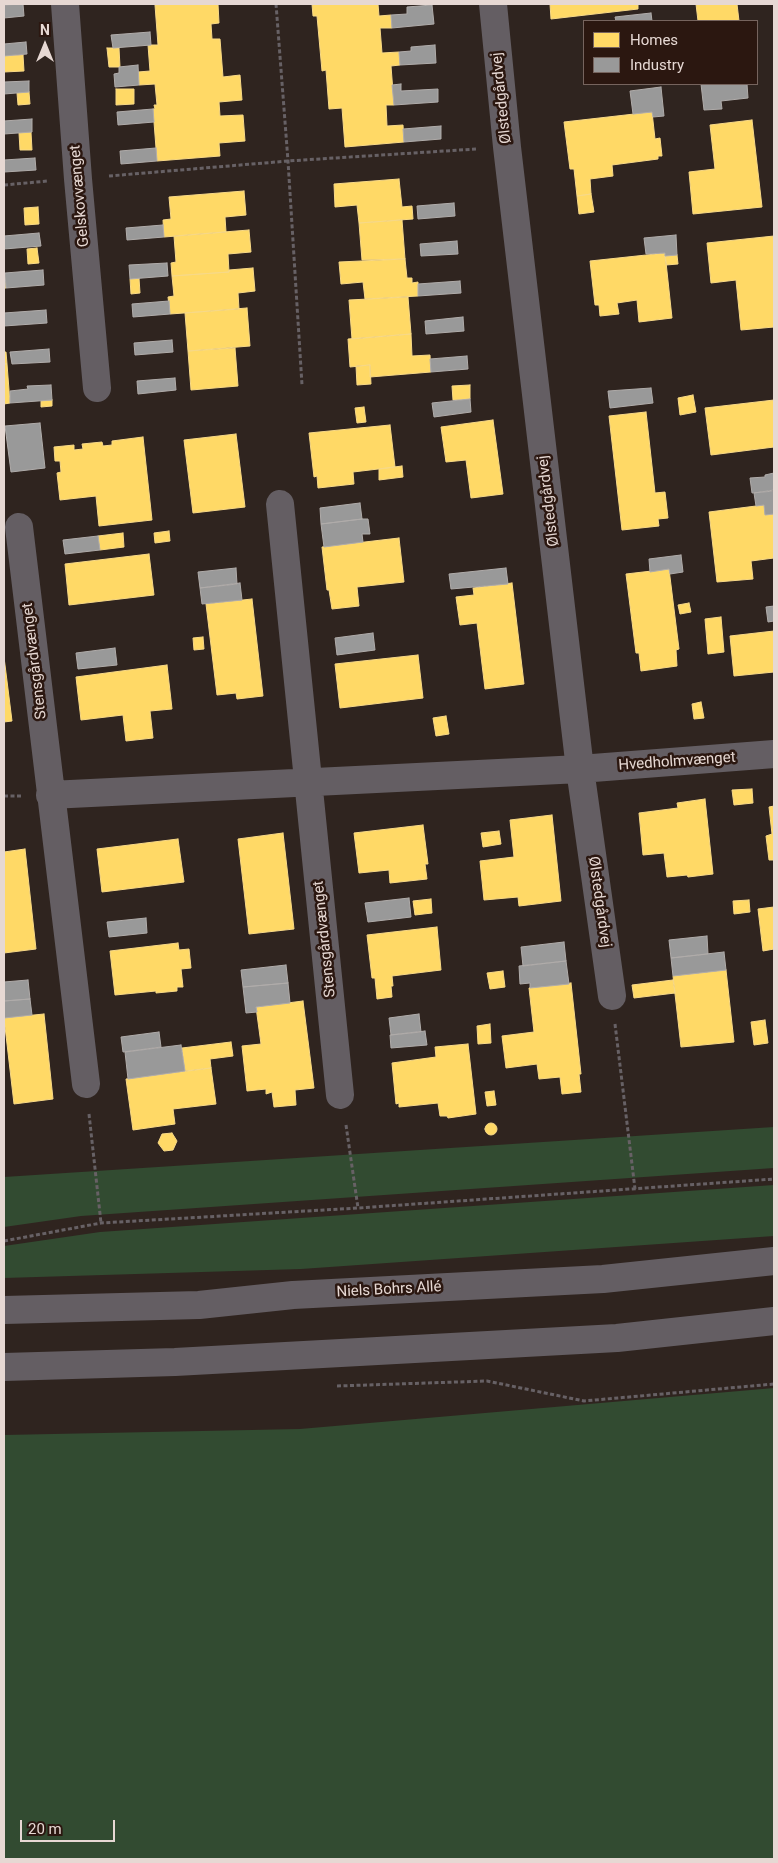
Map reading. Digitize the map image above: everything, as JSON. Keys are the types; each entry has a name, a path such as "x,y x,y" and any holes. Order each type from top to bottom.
{"street":[{"name":"Gelskovvænget","path":"65,4 96,388"},
{"name":"Ølstedgårdvej","path":"493,4 507,147 580,769 612,996"},
{"name":"Stensgårdvænget","path":"280,504 340,1095"},
{"name":"Stensgårdvænget","path":"20,527 50,795 86,1084"},
{"name":"Hvedholmvænget","path":"580,769 774,754"},
{"path":"50,795 580,769"},
{"name":"Niels Bohrs Allé","path":"4,1310 199,1305 293,1295 604,1279 774,1261"},
{"path":"4,1367 175,1362 617,1338 774,1321"}],"path":[{"path":"276,4 302,385"},
{"path":"4,185 288,161 507,147"},
{"path":"612,996 635,1188"},
{"path":"86,1084 101,1222"},
{"path":"340,1095 352,1159 358,1208"},
{"path":"4,1241 101,1222 358,1208 774,1179"},
{"path":"329,1386 487,1381 584,1401 774,1384"}],"green space":[{"path":"774,1127 774,1168 81,1216 4,1227 4,1177"},
{"path":"774,1185 774,1236 301,1269 4,1278 4,1246 100,1232"},
{"path":"774,1388 774,1859 4,1859 4,1435 300,1429"}],"building: Homes":[{"path":"218,4 219,23 211,24 212,39 220,39 223,77 240,75 242,100 219,102 220,116 243,115 245,141 219,143 220,156 157,161 153,109 155,109 154,105 157,105 155,84 139,85 138,72 150,71 148,45 158,45 155,5"},
{"path":"312,4 378,4 379,16 391,15 392,28 380,28 382,53 399,52 400,65 391,66 394,105 386,105 387,126 403,125 404,142 345,147 342,108 329,109 326,70 322,71 317,16 313,16"},
{"path":"550,4 638,4 638,9 551,19"},
{"path":"696,4 737,4 739,20 698,20"},
{"path":"107,48 119,48 120,67 109,67"},
{"path":"23,55 24,71 4,72 4,56"},
{"path":"116,89 134,89 134,104 116,105"},
{"path":"29,92 30,104 18,105 17,93"},
{"path":"652,112 655,139 660,138 662,156 658,156 658,159 612,165 613,176 590,179 591,194 577,196 574,169 570,169 564,122"},
{"path":"752,120 762,207 693,214 689,172 715,169 710,125"},
{"path":"31,132 32,150 20,150 19,133"},
{"path":"399,179 402,207 412,206 413,219 359,223 357,205 335,207 334,184"},
{"path":"244,191 246,215 225,217 226,232 164,237 163,220 171,219 169,197"},
{"path":"591,194 594,212 579,214 577,196"},
{"path":"38,207 39,224 25,225 24,208"},
{"path":"402,220 405,259 362,260 359,223"},
{"path":"249,230 251,252 228,254 229,272 172,276 171,263 176,262 174,236"},
{"path":"774,236 774,327 741,330 736,280 711,283 707,243"},
{"path":"37,248 39,263 28,264 27,249"},
{"path":"665,253 672,318 639,322 637,300 617,303 619,314 600,316 599,305 595,305 590,261"},
{"path":"677,255 678,264 666,265 665,256"},
{"path":"405,259 407,278 412,278 412,283 418,282 418,296 365,299 363,282 341,284 339,262"},
{"path":"253,268 255,291 238,293 239,309 170,314 168,297 174,296 172,276 229,272 229,270"},
{"path":"4,270 6,288 4,288"},
{"path":"139,278 140,293 131,294 130,279"},
{"path":"408,297 411,334 352,339 349,300"},
{"path":"247,308 250,346 188,351 185,313"},
{"path":"411,334 412,356 430,355 431,372 370,377 370,365 350,367 348,339"},
{"path":"235,348 238,386 191,390 188,351"},
{"path":"4,352 6,352 7,364 4,364"},
{"path":"4,364 7,364 10,403 4,404"},
{"path":"370,365 371,384 357,385 356,366"},
{"path":"470,385 470,399 453,400 452,386"},
{"path":"693,395 696,412 680,415 678,398"},
{"path":"52,400 52,406 41,407 41,401"},
{"path":"774,400 774,447 711,455 705,408"},
{"path":"364,407 366,422 357,423 355,408"},
{"path":"646,412 655,493 665,492 668,518 658,519 659,526 622,530 609,416"},
{"path":"493,420 503,494 471,498 466,460 446,462 441,427"},
{"path":"390,425 395,467 353,472 354,484 318,488 317,476 314,477 309,433"},
{"path":"236,434 245,507 193,513 184,440"},
{"path":"143,437 152,520 99,526 96,496 60,500 57,473 61,472 60,461 55,461 54,447 74,445 74,450 83,449 82,444 102,442 103,446 112,445 112,441"},
{"path":"402,466 403,477 379,480 379,469"},
{"path":"764,505 765,515 774,514 774,558 751,561 753,579 717,582 709,512"},
{"path":"169,531 170,541 155,543 154,533"},
{"path":"123,533 124,547 100,550 98,536"},
{"path":"399,538 404,582 357,587 359,606 332,609 329,590 327,590 322,547"},
{"path":"149,554 154,595 69,605 65,564"},
{"path":"669,569 679,649 676,650 677,666 641,671 639,653 636,653 626,574"},
{"path":"512,583 524,684 485,689 477,623 460,625 456,597 474,595 473,588"},
{"path":"252,599 263,696 237,699 236,693 217,695 206,604"},
{"path":"689,603 691,612 680,614 678,605"},
{"path":"721,617 724,652 708,654 705,619"},
{"path":"774,631 774,672 734,676 730,636"},
{"path":"203,637 204,649 194,650 193,638"},
{"path":"418,655 423,698 340,708 335,664"},
{"path":"4,657 12,721 4,722"},
{"path":"167,665 172,709 150,711 153,738 126,741 123,715 81,720 76,677"},
{"path":"701,702 704,718 694,719 692,704"},
{"path":"446,716 449,734 436,736 433,718"},
{"path":"752,789 753,803 734,805 732,790"},
{"path":"705,799 713,874 667,877 664,853 643,855 639,813 678,808 677,803"},
{"path":"774,806 774,860 769,860 766,836 772,834 769,807"},
{"path":"552,815 561,901 519,906 518,897 484,900 480,861 514,857 510,820"},
{"path":"423,825 428,864 425,864 427,879 390,883 389,870 359,873 354,833"},
{"path":"499,831 501,844 483,847 481,833"},
{"path":"283,833 294,929 249,934 238,839"},
{"path":"178,839 184,882 102,892 97,849"},
{"path":"25,849 36,949 4,953 4,852"},
{"path":"431,899 432,913 415,915 413,901"},
{"path":"749,900 750,912 734,914 733,901"},
{"path":"774,907 774,949 763,951 758,909"},
{"path":"437,927 441,970 392,976 392,997 377,999 375,978 372,978 367,935"},
{"path":"178,943 179,950 189,949 191,968 181,969 183,987 177,987 177,991 115,995 110,951"},
{"path":"726,970 734,1042 681,1047 673,976"},
{"path":"503,971 505,987 490,989 487,973"},
{"path":"673,980 675,993 634,998 632,985"},
{"path":"571,983 581,1074 579,1074 581,1092 562,1094 560,1077 539,1079 537,1064 506,1068 502,1036 534,1032 529,988"},
{"path":"303,1001 314,1088 295,1090 296,1105 274,1107 272,1092 266,1094 266,1089 247,1091 242,1046 261,1044 256,1007"},
{"path":"44,1014 53,1099 14,1104 4,1018"},
{"path":"765,1020 768,1043 754,1045 751,1022"},
{"path":"490,1024 491,1043 478,1044 477,1026"},
{"path":"231,1042 233,1056 210,1059 211,1068 185,1071 182,1048"},
{"path":"468,1044 476,1114 448,1118 447,1116 440,1116 438,1103 399,1107 399,1103 396,1104 392,1063 436,1057 435,1047"},
{"path":"211,1068 216,1104 173,1109 175,1124 133,1130 126,1079"},
{"path":"494,1091 496,1105 487,1106 485,1092"},
{"path":"489,1123 493,1123 497,1129 493,1135 489,1135 485,1131 485,1127"},
{"path":"172,1133 177,1141 173,1150 164,1151 158,1143 162,1134"}],"building: Industry":[{"path":"23,4 24,16 4,18 4,5"},
{"path":"432,5 434,24 392,28 391,15 407,14 407,7"},
{"path":"651,13 652,20 616,20 615,17"},
{"path":"150,32 151,45 113,48 111,35"},
{"path":"26,42 27,54 4,56 4,44"},
{"path":"435,45 436,63 400,65 399,52 411,51 411,47"},
{"path":"138,65 139,85 115,87 114,74 119,73 119,67"},
{"path":"29,81 29,92 4,94 4,82"},
{"path":"401,84 401,91 438,89 438,102 394,105 392,85"},
{"path":"701,85 747,85 748,98 721,101 722,109 704,110"},
{"path":"661,87 664,116 653,117 652,112 633,114 630,91"},
{"path":"153,109 154,122 118,125 117,112"},
{"path":"32,119 32,132 4,134 4,121"},
{"path":"441,126 441,139 404,142 403,129"},
{"path":"156,148 157,161 121,164 120,151"},
{"path":"35,158 36,170 4,172 4,160"},
{"path":"454,203 455,216 418,219 417,206"},
{"path":"163,225 164,237 127,240 126,228"},
{"path":"39,233 41,246 4,249 4,236"},
{"path":"676,235 677,255 665,256 665,253 646,254 644,238"},
{"path":"457,241 458,254 421,256 420,244"},
{"path":"167,263 168,276 130,279 129,265"},
{"path":"43,270 44,285 6,288 5,273"},
{"path":"460,281 461,293 418,296 418,284"},
{"path":"169,301 170,314 133,317 132,304"},
{"path":"46,310 47,323 4,326 4,313"},
{"path":"463,317 464,331 426,334 425,321"},
{"path":"172,340 173,352 135,355 134,343"},
{"path":"49,349 50,362 12,364 10,352"},
{"path":"467,356 468,369 431,372 430,359"},
{"path":"175,378 176,390 138,394 137,381"},
{"path":"51,385 52,400 10,403 10,391 28,389 27,386"},
{"path":"651,388 653,403 610,408 608,391"},
{"path":"470,399 471,412 434,417 432,403"},
{"path":"40,423 45,468 11,472 5,426"},
{"path":"774,473 774,491 752,493 750,478 765,477 765,475"},
{"path":"774,490 774,514 765,515 764,505 756,506 754,493"},
{"path":"360,503 362,519 321,524 320,508"},
{"path":"368,519 370,534 362,534 363,542 324,547 321,524"},
{"path":"98,536 100,550 65,554 63,540"},
{"path":"681,555 683,572 670,574 669,569 650,572 649,559"},
{"path":"236,568 237,584 200,588 198,572"},
{"path":"506,568 508,584 451,589 449,574"},
{"path":"240,583 242,600 202,604 200,588"},
{"path":"774,606 774,621 768,622 766,607"},
{"path":"373,633 375,650 337,655 335,638"},
{"path":"115,648 117,665 78,669 76,653"},
{"path":"409,898 411,917 368,922 365,903"},
{"path":"146,918 147,933 109,937 107,922"},
{"path":"707,936 708,954 671,958 669,940"},
{"path":"564,942 566,961 523,966 521,947"},
{"path":"724,952 726,970 673,976 671,958"},
{"path":"566,961 569,984 530,988 530,983 520,984 519,966"},
{"path":"286,965 288,983 243,987 241,970"},
{"path":"28,980 30,999 4,1001 4,982"},
{"path":"288,983 290,1003 256,1007 257,1012 246,1013 243,987"},
{"path":"30,999 32,1015 4,1018 4,1001"},
{"path":"419,1014 421,1032 391,1035 389,1018"},
{"path":"425,1031 427,1045 391,1048 390,1035"},
{"path":"159,1032 161,1047 123,1052 121,1037"},
{"path":"181,1045 185,1071 128,1079 125,1052"}]}
